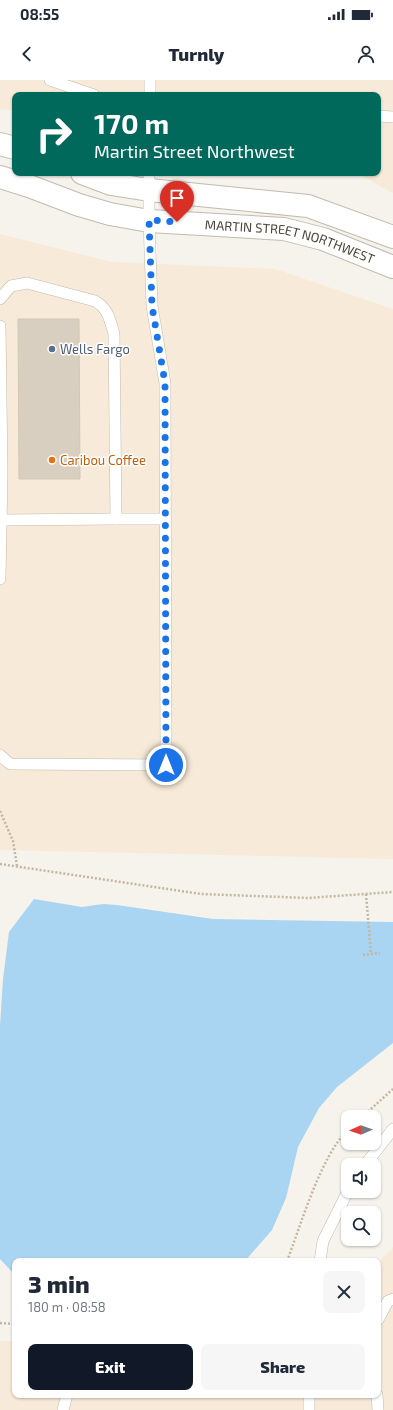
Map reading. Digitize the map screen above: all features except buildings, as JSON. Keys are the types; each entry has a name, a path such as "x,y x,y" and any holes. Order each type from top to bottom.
{"street":[{"path":"0,144 12,147"},
{"path":"90,176 111,184 149,181 308,206 393,237"},
{"name":"MARTIN STREET NORTHWEST","path":"0,177 23,183 79,205 110,214 149,220 284,229 323,239 393,267"}],"lane":[{"path":"50,80 85,92"},
{"path":"150,80 150,92"},
{"path":"381,116 393,117"},
{"path":"0,755 10,764 166,765 165,383 152,306 149,181"},
{"path":"0,299 11,286 27,283 94,301 102,305 106,312 114,334 116,519"},
{"path":"0,326 0,579"},
{"path":"1,520 165,519"},
{"path":"370,1158 393,1129"},
{"path":"320,1258 323,1241 344,1198"},
{"path":"381,1314 388,1301 393,1299"},
{"path":"63,1410 66,1398"},
{"path":"309,1398 309,1410"},
{"path":"377,1398 378,1410"}],"path":[{"path":"0,811 12,841 17,866"},
{"path":"0,864 201,894 308,898 393,892"},
{"path":"366,894 371,954"},
{"path":"363,954 380,953"},
{"path":"370,1110 393,1089"},
{"path":"288,1258 324,1166 341,1138"},
{"path":"0,1323 12,1324"}],"shaded area":[{"path":"0,80 393,80 393,193 362,176 381,176 381,92 12,92 12,111 0,109"},
{"path":"0,234 112,262 275,269 393,309 393,859 0,850"},
{"path":"393,1247 393,1410 0,1410 0,1341 12,1341 12,1398 381,1398 381,1260"}],"water":[{"path":"34,899 82,907 103,904 117,905 213,919 393,922 393,1043 337,1087 319,1108 298,1147 286,1198 272,1230 248,1258 12,1258 12,1272 0,1259 0,1026 3,979 9,932"}],"place":[{"name":"Wells Fargo","path":"52,349"},
{"name":"Caribou Coffee","path":"52,460"}],"route":[{"path":"166,765 165,383 152,306 149,220 177,222"}]}
